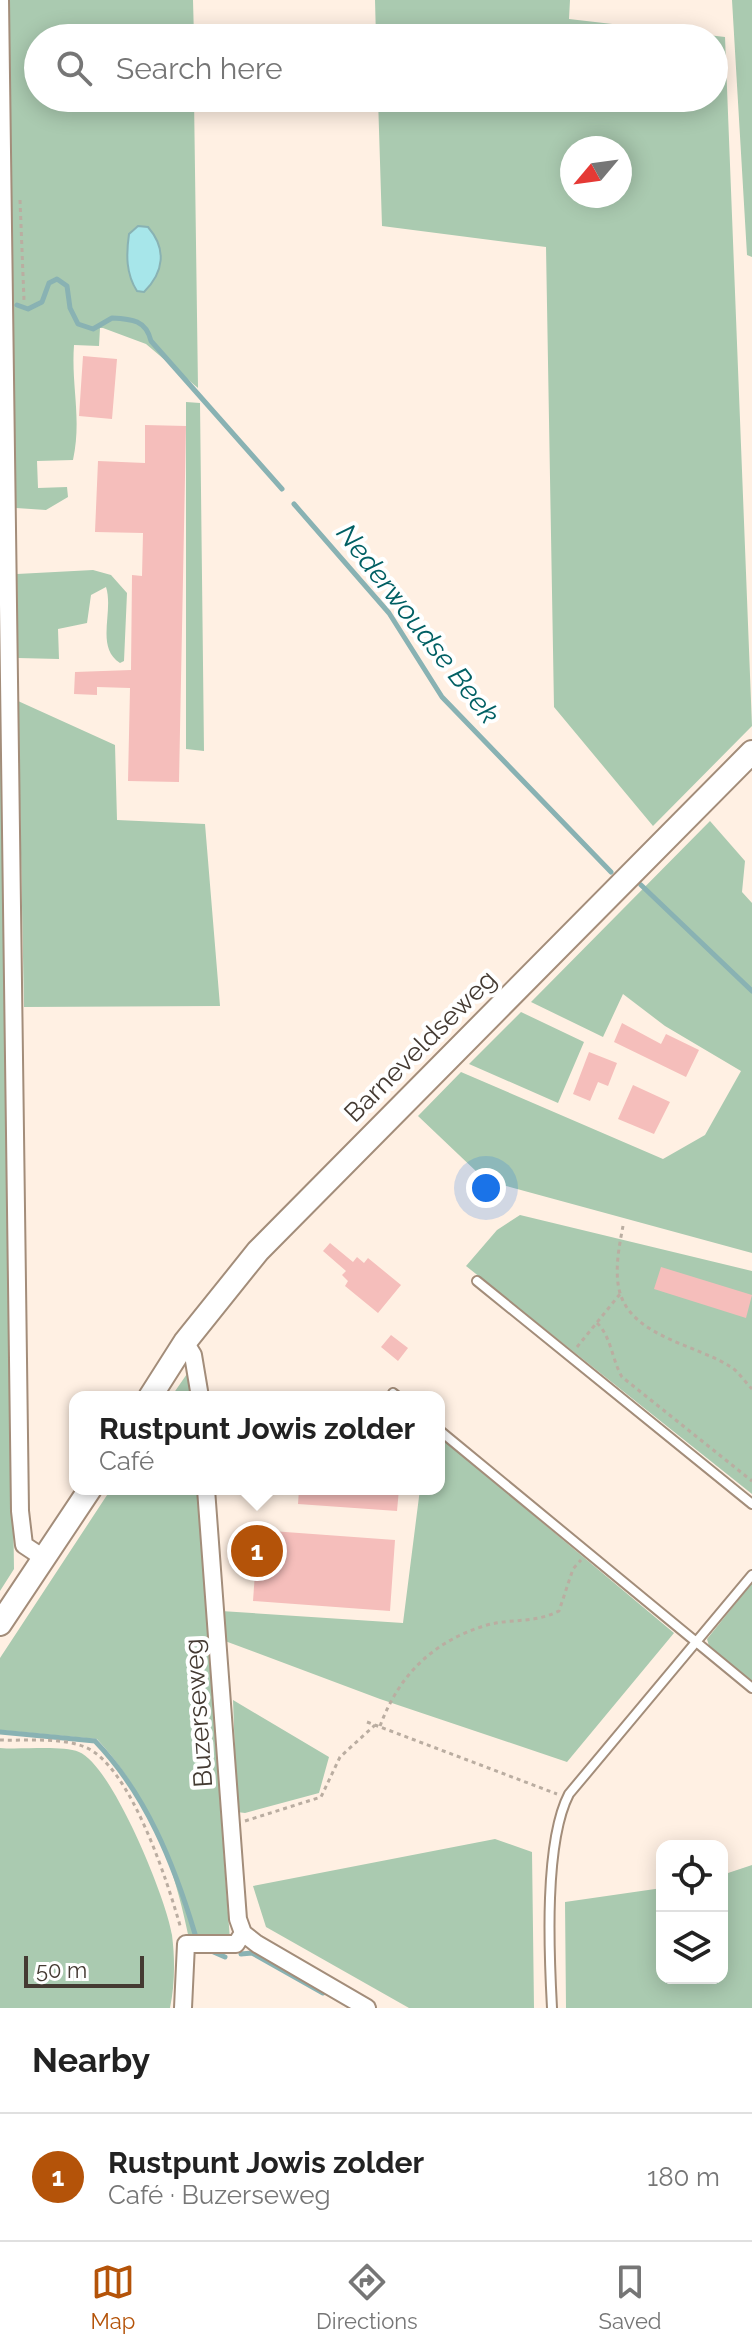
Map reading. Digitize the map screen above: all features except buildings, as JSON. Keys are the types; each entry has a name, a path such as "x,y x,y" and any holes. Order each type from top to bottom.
{"main road":[{"name":"Barneveldseweg","path":"154,1391 185,1342 258,1251 752,752"},
{"path":"0,1624 86,1495"}],"street":[{"path":"0,0 20,1511 24,1545 45,1559"},
{"path":"185,1342 193,1355 199,1391"},
{"name":"Buzerseweg","path":"206,1495 235,1897 243,1933"},
{"path":"183,2008 186,1944 236,1944 243,1933 367,2008"}],"lane":[{"path":"477,1281 752,1504"},
{"path":"445,1435 752,1688"},
{"path":"552,2008 548,1935 559,1813 567,1798 752,1575"}],"path":[{"path":"623,1226 617,1259 620,1294 635,1317 668,1338 732,1368 752,1389"},
{"path":"570,1356 620,1294"},
{"path":"597,1323 605,1331 612,1360 622,1377 752,1481"},
{"path":"230,1826 321,1797 340,1757 377,1726 405,1675 447,1643 489,1624 539,1621 559,1611 573,1569 588,1552"},
{"path":"367,1722 567,1798"},
{"path":"0,1740 67,1742 87,1748 115,1773 142,1825 175,1904 186,1944"}],"green space":[{"path":"8,0 193,0 194,24 24,24 24,112 194,112 198,388 146,344 103,328 100,328 99,346 74,345 77,430 73,460 37,461 38,488 67,487 68,497 46,510 16,508"},
{"path":"375,0 570,0 569,19 612,24 376,24"},
{"path":"732,0 752,0 752,257 747,255"},
{"path":"378,112 728,112 752,726 653,826 554,707 546,247 382,226"},
{"path":"186,402 200,403 204,751 186,749"},
{"path":"93,570 111,575 127,593 124,661 120,663 108,648 106,587 91,595 87,623 58,629 59,659 18,658 17,574"},
{"path":"0,601 14,1569 0,1591"},
{"path":"18,701 115,745 117,820 205,824 220,1006 24,1007"},
{"path":"710,821 745,861 742,892 752,903 752,1253 499,1184 479,1174 418,1116 461,1072 663,1159 705,1135 741,1071 665,1026 623,994 603,1037 531,1002"},
{"path":"521,1012 584,1042 558,1103 469,1064"},
{"path":"520,1215 752,1271 752,1494 466,1266 497,1230"},
{"path":"189,1371 191,1391 175,1391"},
{"path":"445,1441 674,1633 567,1762 380,1699 225,1641 221,1611 403,1623 419,1495 445,1495"},
{"path":"107,1495 197,1495 230,1940 189,1939 176,1884 157,1832 131,1783 97,1739 0,1730 0,1658"},
{"path":"752,1583 752,1682 709,1646 707,1639"},
{"path":"233,1700 329,1757 319,1793 245,1813 237,1812"},
{"path":"0,1748 79,1752 92,1762 107,1781 136,1835 168,1918 174,1962 170,2008 0,2008"},
{"path":"495,1839 532,1852 534,2008 409,2008 266,1927 253,1886"},
{"path":"752,1865 752,2008 566,2008 565,1902 656,1889 656,1984 728,1984 728,1873"}],"water":[{"path":"138,226 148,227 154,235 161,260 156,276 144,292 137,291 128,264 129,234"}],"waterway":[{"name":"Nederwoudse Beek","path":"17,305 28,309 42,302 49,283 57,279 67,286 70,308 78,324 93,329 112,318 132,320 142,325 151,341 282,489"},
{"name":"Nederwoudse Beek","path":"294,504 389,613 442,697 611,872"},
{"name":"Nederwoudse Beek","path":"641,885 752,991"},
{"path":"0,1732 95,1741 144,1807 168,1856 195,1934"},
{"path":"209,1950 225,1957"},
{"path":"241,1954 252,1953 323,1993"}],"place":[{"name":"Rustpunt Jowis zolder","path":"257,1551"}]}
